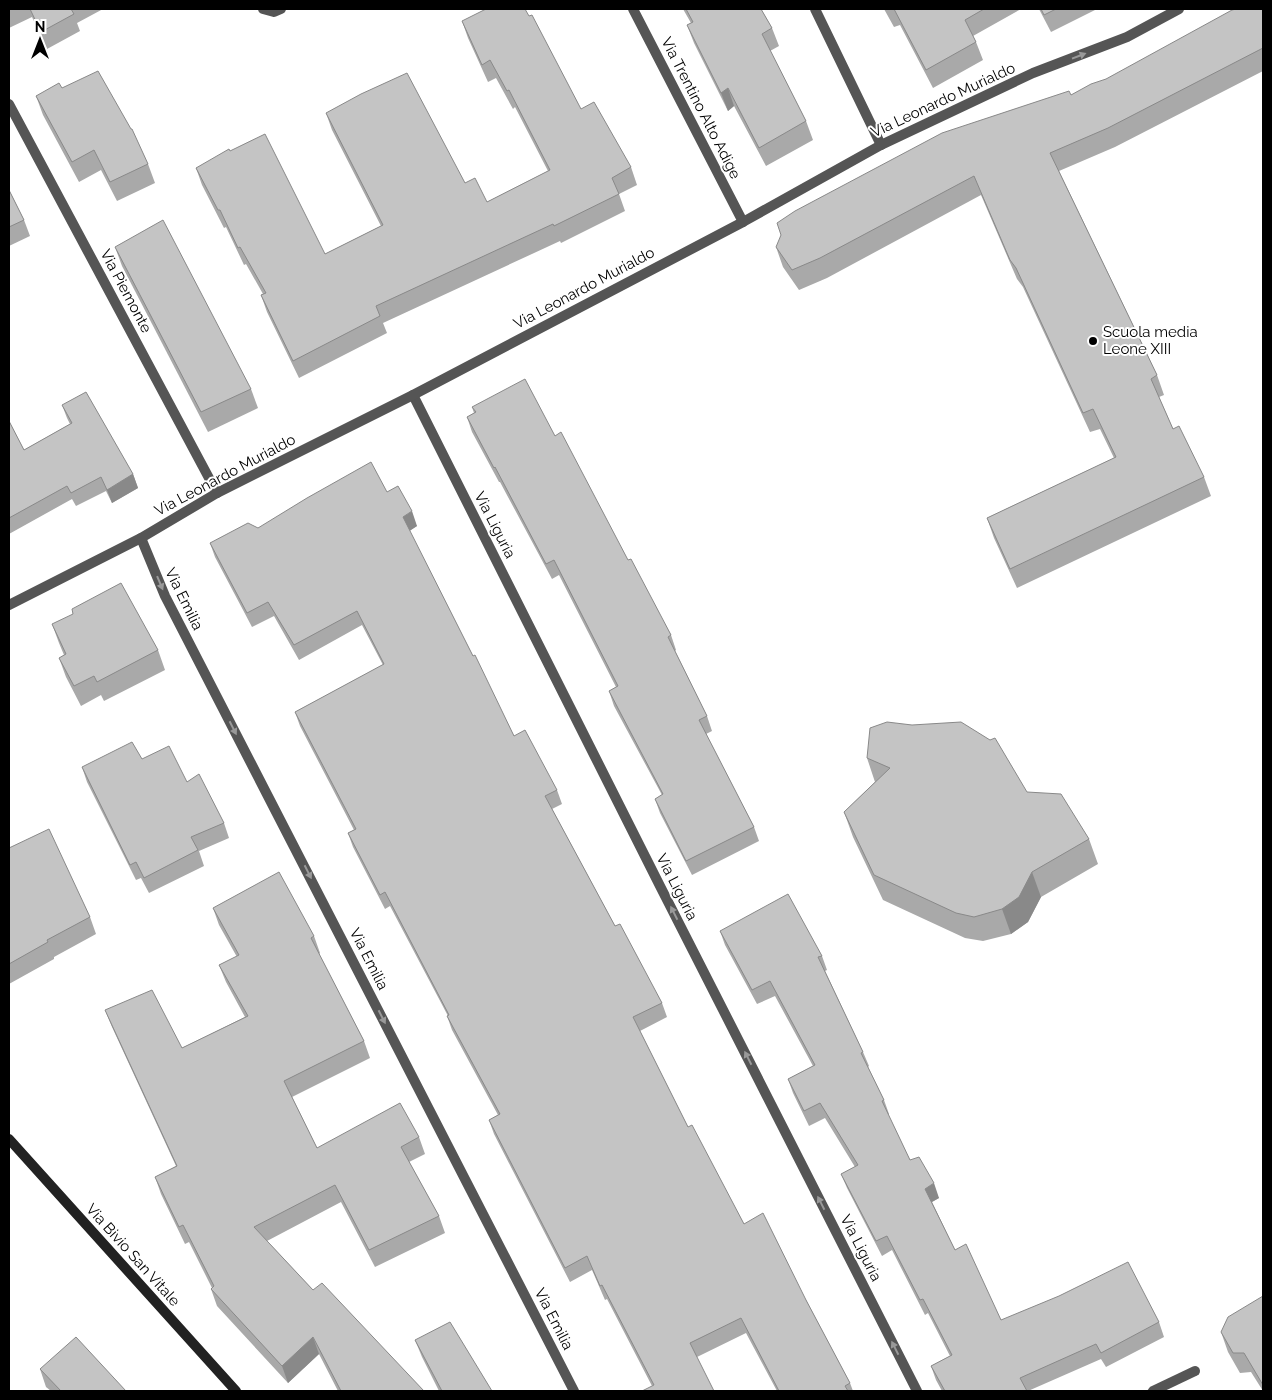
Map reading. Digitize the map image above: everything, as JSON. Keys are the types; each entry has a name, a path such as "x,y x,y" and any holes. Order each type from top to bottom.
{"main road":[{"name":"Via Bivio San Vitale","path":"9,1140 236,1391"}],"street":[{"path":"263,9 274,12 281,9"},
{"name":"Via Trentino Alto Adige","path":"633,9 743,222"},
{"path":"815,9 881,145"},
{"name":"Via Leonardo Murialdo","path":"9,606 141,538 217,493 413,395 743,222 881,145 1034,73 1127,38 1179,9"},
{"name":"Via Piemonte","path":"9,104 217,493"},
{"name":"Via Liguria","path":"413,395 917,1391"},
{"name":"Via Emilia","path":"141,538 165,596 574,1391"},
{"path":"1153,1391 1195,1371"}],"building":[{"path":"30,9 71,9 74,14 41,32"},
{"path":"486,9 525,9 529,16 532,15 581,109 594,102 631,167 612,178 619,194 554,226 553,224 376,306 380,316 293,361 261,295 266,293 240,247 238,248 220,210 218,210 196,168 229,149 230,151 265,134 325,254 383,225 326,113 361,94 407,73 465,183 475,178 487,202 550,170 509,90 507,91 490,60 482,65 462,21"},
{"path":"686,9 761,9 772,28 762,34 806,121 759,148 728,88 721,93 687,25 693,22"},
{"path":"894,9 984,9 965,20 976,42 926,70"},
{"path":"1041,9 1056,9 1044,15"},
{"name":"Scuola media Leone XIII","path":"1236,9 1263,9 1263,48 1108,128 1050,153 1157,375 1151,379 1173,429 1179,426 1204,477 1010,569 987,518 1116,457 1093,409 1083,413 1016,268 1010,260 974,176 820,258 792,270 776,247 781,235 777,223 795,211 942,133 1069,91 1071,95 1091,84 1106,79"},
{"path":"98,71 132,129 148,164 110,182 94,150 72,162 36,96 59,83 62,88"},
{"path":"9,190 24,220 9,227"},
{"path":"163,220 251,389 201,412 115,247"},
{"path":"525,379 555,436 561,432 628,560 631,559 671,635 668,637 707,716 699,720 754,827 686,861 655,799 663,794 609,691 618,686 554,560 546,564 467,417 476,412 472,407"},
{"path":"86,392 133,474 107,490 101,477 71,493 67,486 9,518 9,421 24,450 72,423 62,405"},
{"path":"371,462 387,492 398,486 412,511 403,517 473,656 475,655 514,736 525,730 557,790 545,796 615,926 620,924 662,1003 633,1017 688,1127 692,1125 744,1224 763,1213 850,1383 845,1386 848,1391 779,1391 741,1318 690,1343 714,1391 642,1391 654,1385 602,1285 600,1286 587,1256 565,1268 489,1120 500,1114 447,1016 449,1015 385,892 380,895 348,833 356,829 295,712 384,664 357,611 294,645 268,602 247,613 210,543 248,523 258,528"},
{"path":"121,583 158,650 97,682 94,676 74,686 59,658 66,654 52,624 73,614 72,609"},
{"path":"887,722 912,725 961,722 990,740 995,738 1027,792 1061,794 1089,839 1032,872 1019,897 1002,909 974,917 956,913 874,875 844,812 890,768 867,758 870,728"},
{"path":"132,742 142,759 169,746 187,782 199,774 224,823 191,837 198,850 144,878 136,862 130,865 82,767"},
{"path":"49,829 90,917 47,940 48,942 9,964 9,848"},
{"path":"279,872 314,936 311,938 364,1041 284,1081 317,1148 400,1103 419,1137 401,1147 439,1216 369,1250 335,1185 254,1227 313,1290 322,1283 424,1391 341,1391 313,1337 282,1366 211,1289 214,1286 183,1225 179,1227 155,1177 177,1166 105,1010 152,990 182,1048 248,1016 219,965 239,955 213,908"},
{"path":"788,894 822,956 818,957 863,1052 861,1053 910,1160 919,1157 934,1183 925,1189 955,1250 966,1244 1001,1320 1059,1296 1128,1262 1159,1322 1101,1353 1096,1344 1020,1378 1027,1391 945,1391 931,1366 952,1355 923,1299 920,1300 887,1236 876,1241 841,1174 858,1165 820,1103 804,1111 788,1079 815,1065 770,981 752,990 720,931"},
{"path":"1263,1296 1263,1385 1244,1353 1233,1353 1221,1332 1228,1317"},
{"path":"450,1322 492,1391 442,1391 415,1340"},
{"path":"76,1337 126,1391 61,1391 40,1369"}],"place":[{"name":"Scuola media Leone XIII","path":"1093,341"}]}
